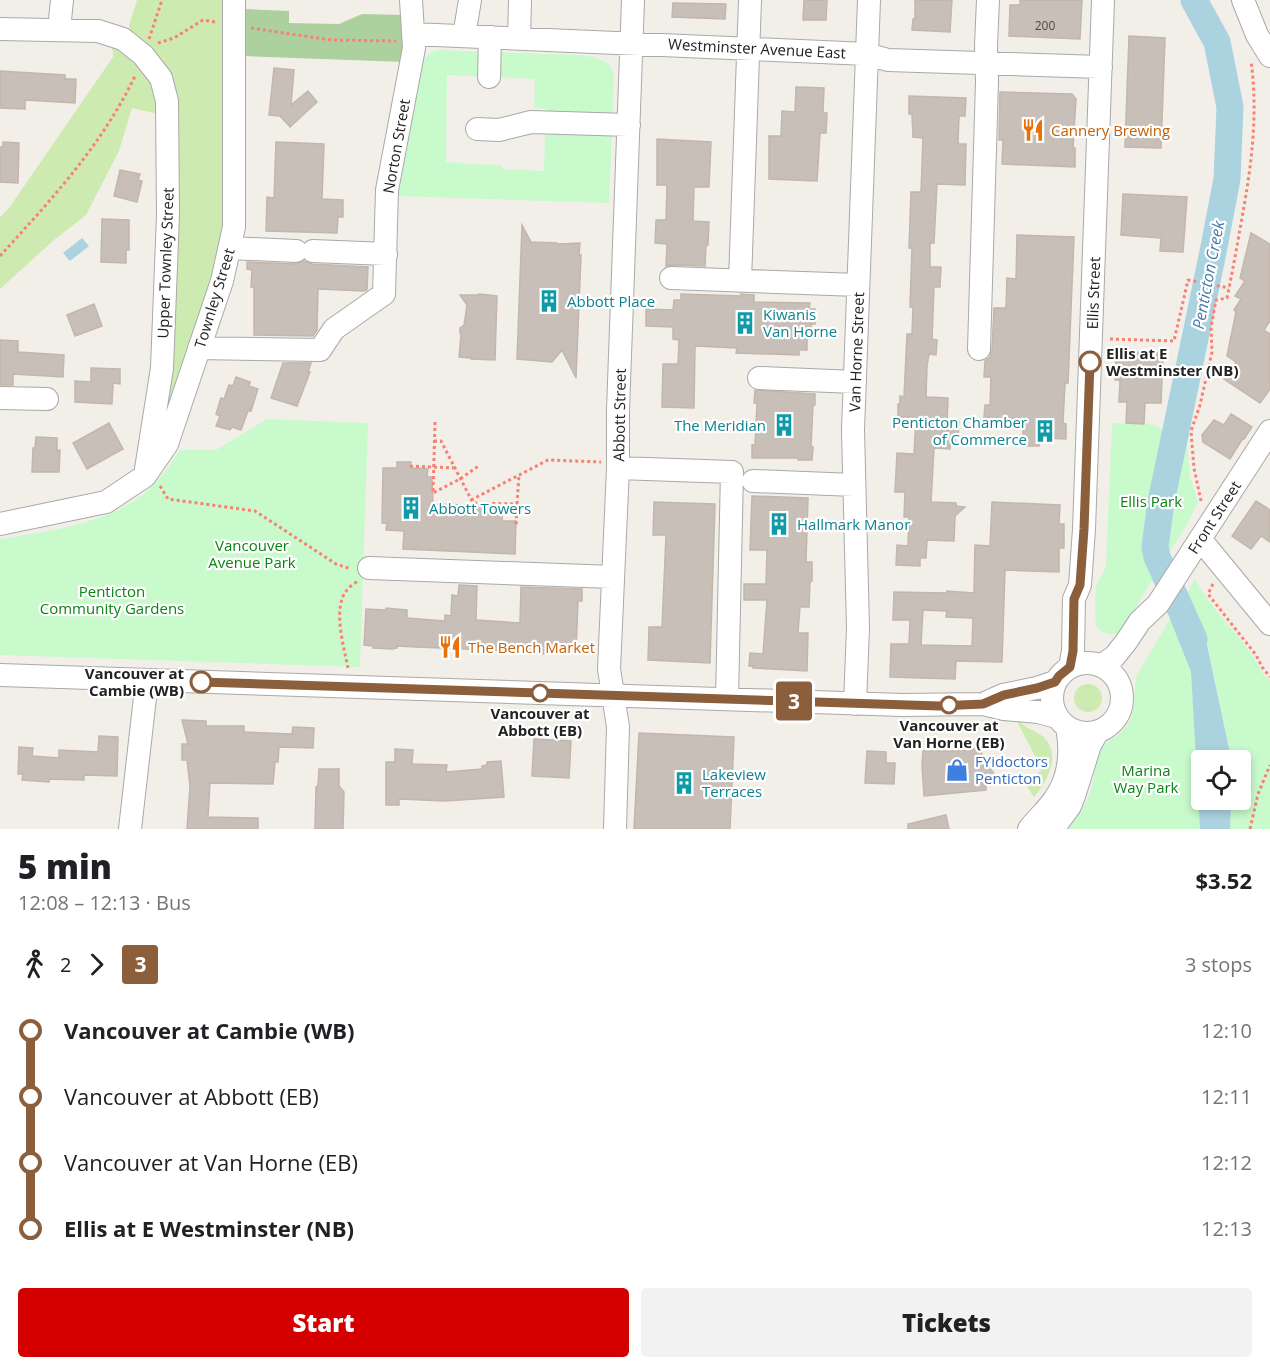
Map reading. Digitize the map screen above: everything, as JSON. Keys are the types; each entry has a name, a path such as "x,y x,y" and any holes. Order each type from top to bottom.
{"street":[{"path":"59,30 62,0"},
{"name":"Townley Street","path":"148,473 167,444 222,281 234,227 234,0"},
{"name":"Norton Street","path":"200,348 320,350 334,329 384,294 387,190 414,48 411,0"},
{"path":"464,36 470,0"},
{"path":"519,38 520,0"},
{"name":"Abbott Street","path":"615,829 618,727 609,669 633,0"},
{"path":"740,281 750,0"},
{"name":"Van Horne Street","path":"855,704 858,628 853,430 869,0"},
{"path":"979,349 988,0"},
{"name":"Ellis Street","path":"1062,674 1073,651 1074,599 1080,585 1084,529 1103,0"},
{"path":"1243,0 1257,35 1259,55"},
{"path":"0,29 98,31 123,39 146,54"},
{"name":"Westminster Avenue East","path":"413,38 464,36 632,42 867,54 888,60 1101,67"},
{"path":"489,77 490,37"},
{"name":"Upper Townley Street","path":"146,54 161,78 167,101 168,215 162,368 148,473"},
{"path":"477,129 499,130 531,122 628,125"},
{"path":"230,248 386,254"},
{"path":"671,278 858,285"},
{"path":"759,378 855,382"},
{"path":"0,398 47,399"},
{"name":"Front Street","path":"1098,664 1114,657 1140,621 1158,604 1270,431"},
{"path":"618,465 732,472 727,699"},
{"path":"0,524 106,502 148,473"},
{"path":"753,482 854,484"},
{"path":"1200,540 1268,618"},
{"path":"368,571 613,577"},
{"name":"Ellis Street","path":"1080,585 1085,599 1089,650 1098,664"},
{"name":"Front Street","path":"1121,688 1127,669 1152,627 1158,604"},
{"path":"0,675 855,704 939,706 983,704 1004,709 1038,711 1077,732 1088,733 1098,731 1112,723 1120,711 1122,695 1117,678 1110,671 1098,664 1082,663 1037,688 1004,695 983,704"},
{"path":"1029,829 1053,801 1067,776 1070,744 1062,722 1053,708 1052,700 1052,690 1062,674"},
{"path":"130,829 147,680"},
{"path":"1053,829 1070,806 1090,745 1098,731"}],"path":[{"path":"0,256 81,164 121,103 146,54 162,0"},
{"path":"146,54 203,20 331,40 413,38"},
{"path":"1202,503 1194,468 1191,432 1200,405 1212,352 1211,327 1214,304 1216,300 1227,298 1238,246 1253,148 1251,61 1259,55"},
{"path":"1091,339 1174,341 1188,280 1229,288"},
{"path":"435,422 433,493 480,465"},
{"path":"435,441 441,441 472,502 517,504"},
{"path":"471,500 548,460 618,465"},
{"path":"410,466 455,468"},
{"path":"148,473 168,499 255,511 336,564 368,571"},
{"path":"516,527 519,475"},
{"path":"351,687 339,611 346,591 368,571"},
{"path":"1208,594 1257,655 1262,667 1270,677"},
{"path":"1250,829 1258,794 1270,765"}],"green space":[{"path":"137,0 223,0 224,219 221,243 201,316 189,343 168,433 161,447 172,101 130,33 129,26"},
{"path":"244,9 289,11 289,23 339,24 362,14 405,15 404,62 243,56"},
{"path":"111,43 148,69 162,115 132,108 119,151 86,215 54,240 0,289 0,217 9,208 113,57"},
{"path":"439,50 580,55 596,58 609,65 614,75 609,203 398,196 423,63 431,52","holes":["447,75 535,79 534,108 546,109 544,171 502,169 502,165 446,162"]},
{"name":"Vancouver Avenue Park","path":"267,419 368,423 360,667 0,655 0,539 74,525 110,514 147,491 180,450 216,450"},
{"name":"Ellis Park","path":"1112,423 1152,424 1187,444 1190,478 1198,502 1187,524 1123,628 1112,634 1103,632 1097,627 1095,606 1097,583 1106,566"},
{"path":"1195,579 1270,681 1270,829 1230,829 1231,810 1251,810 1251,750 1229,750 1205,635 1186,594"},
{"name":"Marina Way Park","path":"1170,619 1191,672 1195,750 1191,750 1191,810 1199,810 1200,829 1068,829 1088,798 1101,749 1122,731 1131,718 1137,675"},
{"path":"1088,684 1098,688 1102,698 1098,708 1088,712 1078,708 1074,698 1078,688"},
{"path":"1016,720 1043,737 1051,748 1050,770 1034,797 1026,785 1042,769"}],"water":[{"path":"82,238 89,246 70,261 63,253"},
{"path":"1186,594 1205,635 1229,750 1195,750 1191,672 1170,619"},
{"path":"1199,810 1231,810 1230,829 1200,829"}],"building":[{"path":"804,0 827,0 826,20 803,20"},
{"path":"915,0 952,0 950,32 912,30 913,19 915,19"},
{"path":"1020,0 1082,0 1080,39 1009,36 1010,5 1020,5"},
{"path":"673,3 726,4 725,19 672,17"},
{"path":"1129,36 1165,38 1161,148 1125,147"},
{"path":"274,68 294,70 291,105 308,91 317,102 290,127 280,116 269,115"},
{"path":"0,71 65,75 65,79 76,79 75,103 25,100 25,109 0,108"},
{"path":"796,87 824,88 823,113 827,113 826,133 820,133 817,181 769,179 769,136 781,136 782,111 795,112"},
{"name":"Cannery Brewing","path":"1000,92 1072,94 1076,99 1073,148 1075,148 1075,167 1002,164 1003,140 999,140"},
{"path":"909,96 966,98 965,116 959,116 958,144 966,144 965,185 937,184 934,243 930,243 930,267 941,267 940,287 934,287 932,339 937,340 936,355 929,354 926,397 948,398 947,422 959,422 958,436 955,436 955,442 950,442 950,449 934,448 931,502 956,503 956,506 965,507 955,516 954,541 927,540 926,558 920,558 920,566 896,565 897,545 908,546 909,517 904,517 905,492 895,492 897,453 914,454 916,417 898,417 900,396 904,397 907,334 912,334 913,307 910,307 912,248 909,248 911,192 921,192 923,138 913,137"},
{"path":"657,139 711,142 709,187 694,187 693,221 709,222 705,266 666,266 667,244 655,243 656,220 666,220 667,185 657,185"},
{"path":"3,142 19,143 18,183 0,182 0,147 3,147"},
{"path":"276,142 324,144 322,199 343,200 343,217 338,217 337,233 266,231 267,197 274,198"},
{"path":"120,170 140,174 138,180 142,181 137,202 114,196"},
{"path":"1123,194 1187,197 1183,252 1160,251 1161,238 1121,235"},
{"path":"102,219 129,220 129,250 126,250 126,263 101,262"},
{"name":"Abbott Place","path":"522,225 531,242 580,243 576,378 562,350 552,362 517,359"},
{"path":"1251,233 1270,244 1270,321 1264,330 1270,334 1270,389 1260,403 1224,379 1236,362 1227,356 1236,312 1234,310 1241,299 1235,296 1245,281 1240,278"},
{"path":"1017,235 1074,237 1068,383 1065,383 1063,423 1066,424 1066,439 1040,438 1039,446 1023,446 1023,419 984,417 985,405 990,405 991,377 984,377 985,361 990,357 992,350 994,308 1006,308 1007,278 1016,279"},
{"path":"304,261 312,264 368,267 367,290 318,289 317,330 313,336 254,335 254,287 251,287 252,270 247,269 247,262 295,264"},
{"name":"Kiwanis Van Horne","path":"681,294 741,296 741,294 754,295 754,302 810,303 809,309 815,309 815,324 811,324 811,331 807,331 807,350 799,350 799,355 736,353 737,348 695,346 694,408 662,407 663,364 678,364 679,340 673,339 673,327 646,326 646,309 673,310 674,300 681,300"},
{"path":"460,295 497,296 495,360 459,357 460,328 464,325 467,305"},
{"path":"94,304 102,326 75,336 67,315"},
{"path":"0,340 18,341 18,352 64,355 63,377 13,374 13,385 0,385"},
{"path":"1116,351 1163,353 1161,403 1145,403 1144,424 1126,423 1127,402 1119,402 1120,380 1115,380"},
{"path":"283,363 311,363 308,372 310,372 297,406 271,398"},
{"path":"91,368 120,369 120,384 113,383 112,404 75,402 75,381 91,382"},
{"path":"236,377 250,382 249,386 258,389 251,411 248,411 241,430 232,427 230,430 216,426 220,416 216,414 221,398 224,399 229,385 233,386"},
{"name":"The Meridian","path":"755,390 815,394 812,460 752,458 752,445 755,445 757,403 754,403"},
{"path":"1231,414 1252,427 1230,459 1203,442 1202,435 1214,420 1224,425"},
{"path":"109,423 123,449 87,469 73,443"},
{"path":"36,437 57,438 57,451 60,450 59,472 32,472"},
{"name":"Abbott Towers","path":"397,462 411,462 410,468 428,469 427,477 432,477 433,504 503,506 502,521 516,521 515,554 403,549 404,531 386,530 387,523 382,523 383,468 397,468"},
{"path":"752,496 808,498 806,562 812,562 812,581 810,581 809,607 800,607 798,633 808,633 807,671 749,666 750,653 763,654 767,600 744,600 744,584 766,584 767,550 750,550"},
{"path":"1256,501 1270,510 1270,542 1261,536 1251,549 1232,536"},
{"path":"654,502 715,504 710,663 648,660 649,627 662,627 666,535 653,535"},
{"path":"992,502 1060,505 1059,524 1064,524 1064,548 1059,548 1059,572 1005,570 1002,662 956,661 955,679 890,677 891,644 909,644 910,620 893,620 894,592 974,593 975,545 990,546","holes":["923,610 947,611 946,617 973,618 972,646 921,645"]},
{"path":"459,585 477,586 476,620 520,623 521,587 582,589 582,601 578,601 576,651 544,650 544,654 397,646 393,649 373,648 373,646 364,645 366,609 407,610 407,618 445,621 445,615 451,616 452,595 458,596"},
{"path":"182,720 206,721 206,726 244,726 244,732 292,734 293,727 314,728 313,748 279,747 273,784 210,783 208,817 258,818 258,829 187,829 190,786 187,760 182,760 182,744 188,744"},
{"name":"Lakeview Terraces","path":"639,733 734,737 730,829 634,829"},
{"path":"99,736 118,737 117,776 84,775 84,780 49,779 49,782 22,780 23,774 18,774 19,747 33,748 32,756 59,758 59,750 98,752"},
{"path":"534,739 571,741 569,778 532,776"},
{"name":"FYidoctors Penticton","path":"981,748 982,757 995,775 986,775 986,790 924,796 923,751 958,751"},
{"path":"395,749 413,750 412,764 447,765 446,772 482,769 487,762 501,761 504,797 445,801 399,799 399,805 386,805 386,762 395,762"},
{"path":"867,751 886,752 886,763 895,763 894,784 865,783"},
{"path":"319,769 339,769 339,786 344,792 343,829 315,829"},
{"path":"946,815 949,829 908,829 908,824"}],"waterway":[{"name":"Penticton Creek","path":"1194,0 1217,42 1230,107 1227,179 1161,502 1155,547 1157,557 1194,639"}],"bus line":[{"name":"3","path":"201,682 939,706 983,704 1004,695 1055,682 1070,667 1073,651 1074,599 1080,585 1084,529 1090,362"}],"place":[{"name":"Cannery Brewing","path":"1033,130"},
{"name":"Abbott Place","path":"549,301"},
{"name":"Kiwanis Van Horne","path":"745,323"},
{"name":"Ellis at E Westminster (NB)","path":"1090,362"},
{"name":"The Meridian","path":"784,425"},
{"name":"Penticton Chamber of Commerce","path":"1045,431"},
{"name":"Abbott Towers","path":"411,508"},
{"name":"Hallmark Manor","path":"779,524"},
{"name":"The Bench Market","path":"450,647"},
{"name":"Vancouver at Cambie (WB)","path":"201,682"},
{"name":"Vancouver at Abbott (EB)","path":"540,693"},
{"name":"Vancouver at Van Horne (EB)","path":"949,705"},
{"name":"FYidoctors Penticton","path":"957,770"},
{"name":"Lakeview Terraces","path":"684,783"}],"park label":[{"name":"Penticton Community Gardens","path":"112,600"}]}
